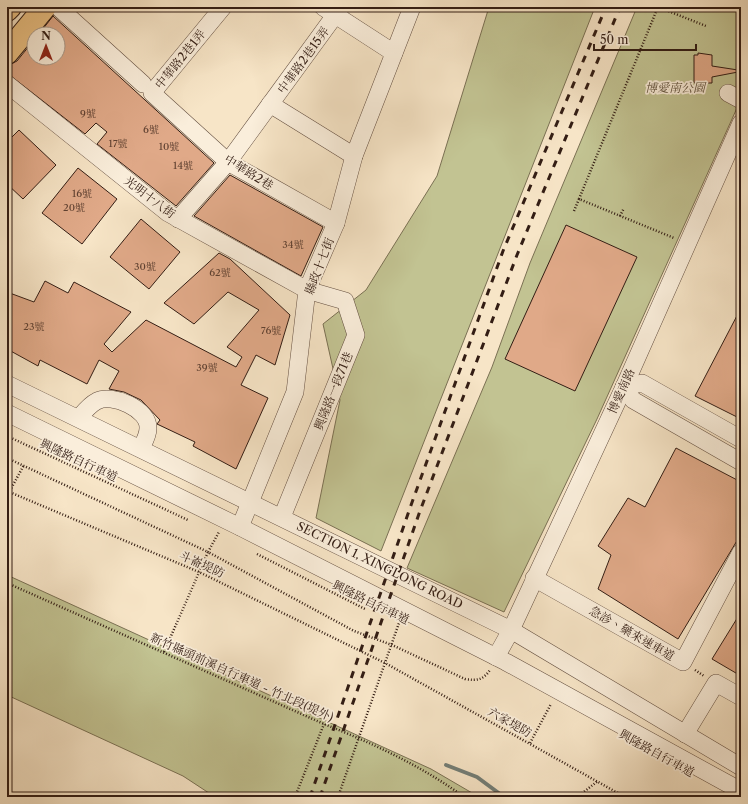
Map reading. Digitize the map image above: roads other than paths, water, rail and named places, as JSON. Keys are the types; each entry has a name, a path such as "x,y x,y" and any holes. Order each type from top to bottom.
{"main road":[{"path":"7,10 10,7"},
{"path":"7,53 45,7"}],"street":[{"name":"中華路2巷","path":"58,7 228,162 336,223"},
{"name":"中華路2巷1弄","path":"148,89 223,7"},
{"name":"縣政十七街","path":"240,527 295,392 307,290 336,223 354,156 412,7"},
{"path":"333,10 394,53"},
{"name":"中華路2巷15弄","path":"178,219 228,162 270,104 333,10"},
{"name":"光明十八街","path":"7,84 168,213 307,290"},
{"name":"中華路2巷15弄","path":"270,104 354,156"},
{"name":"博愛南路","path":"493,667 624,387 741,123"},
{"name":"興隆路一段71巷","path":"282,517 356,335 345,301 307,290"},
{"path":"741,439 642,383 624,387 634,400 741,462"},
{"name":"SECTION 1, XINGLONG ROAD","path":"7,384 141,448 511,630 741,767"},
{"path":"78,418 97,401 110,398 124,402 141,412 149,426 146,438 141,448"},
{"path":"7,413 221,527 240,527 404,609 493,667 741,791"},
{"name":"急診、藥來速車道","path":"534,578 683,662 741,552"},
{"path":"685,734 716,683 741,697"}],"waterway":[{"path":"446,765 477,777 504,797"}],"railway":[{"path":"310,797 410,508 503,251 606,7"},
{"path":"320,797 420,511 517,255 620,7"}],"park label":[{"name":"博愛南公園","path":"675,87"}]}
